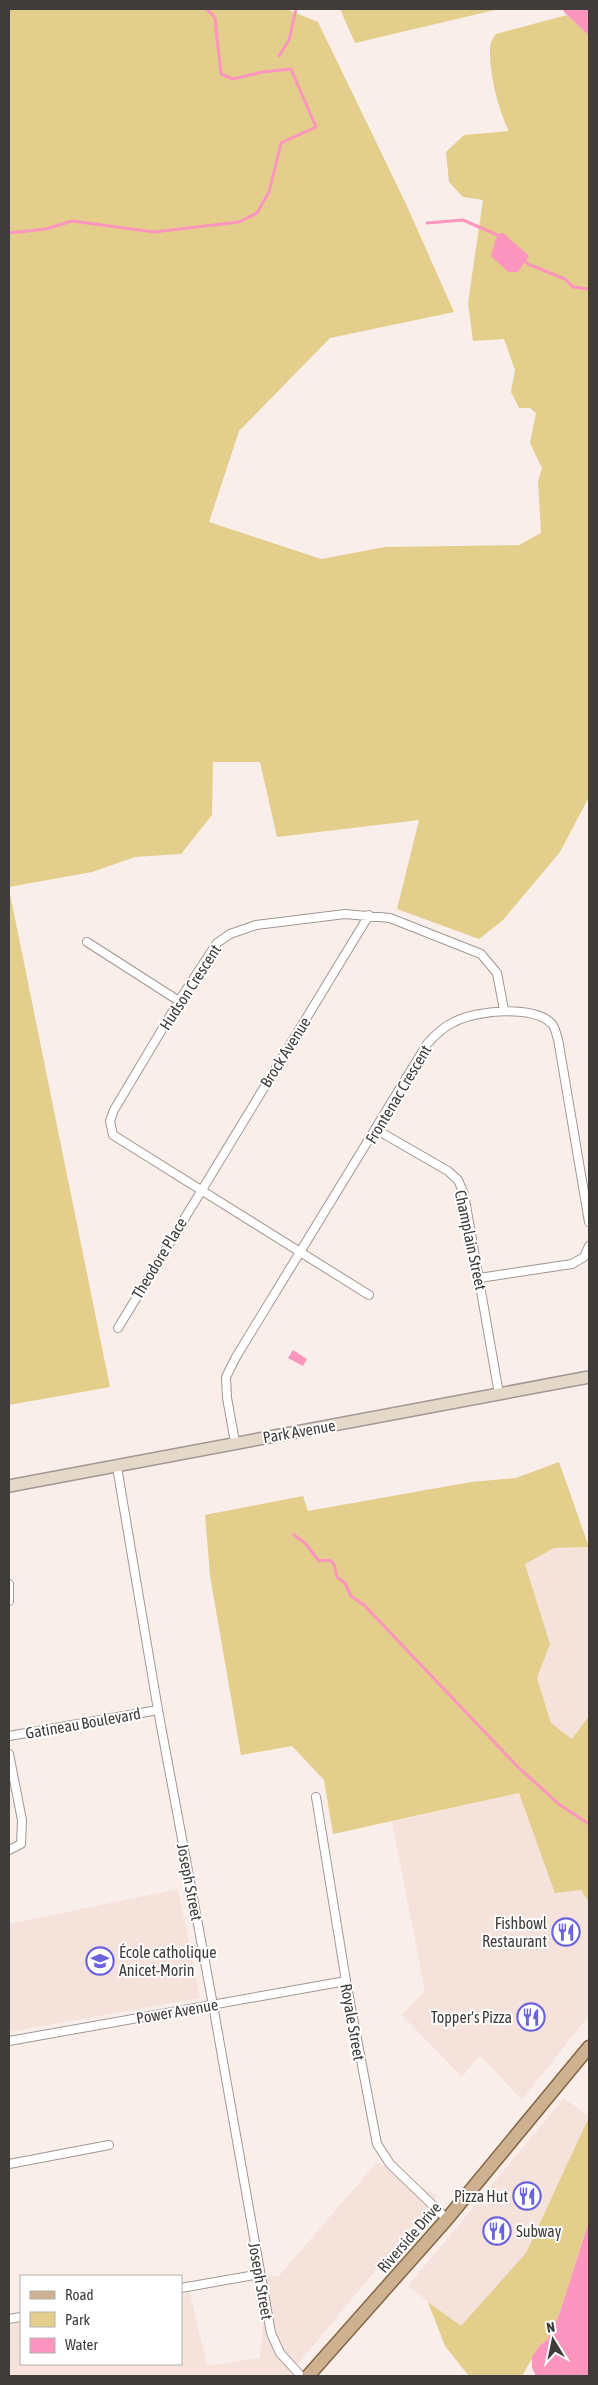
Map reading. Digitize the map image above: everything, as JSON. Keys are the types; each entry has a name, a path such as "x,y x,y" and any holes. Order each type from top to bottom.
{"main road":[{"name":"Riverside Drive","path":"308,2376 447,2219 589,2047"}],"street":[{"name":"Hudson Crescent","path":"369,1295 113,1135 110,1121 179,1001 217,943 230,934 256,925 320,916 369,915 390,918 481,954 497,973 504,1010"},
{"name":"Brock Avenue","path":"201,1189 369,915"},
{"path":"87,942 179,1001"},
{"name":"Frontenac Crescent","path":"235,1442 227,1398 226,1377 300,1251 377,1130 427,1044 439,1031 456,1020 504,1010 540,1016 553,1025 558,1039 589,1222"},
{"name":"Champlain Street","path":"377,1130 448,1171 458,1180 464,1194 499,1394"},
{"name":"Theodore Place","path":"118,1328 201,1189"},
{"path":"479,1278 572,1264 584,1257 589,1246"},
{"name":"Park Avenue","path":"9,1486 117,1468 235,1442 589,1377"},
{"name":"Joseph Street","path":"117,1468 158,1710 213,2005 260,2274 274,2343 301,2376"},
{"path":"9,1584 9,1601"},
{"name":"Gatineau Boulevard","path":"9,1736 158,1710"},
{"path":"9,1754 22,1820 21,1844 9,1850"},
{"name":"Royale Street","path":"316,1798 346,1981 377,2144 390,2164 447,2219"},
{"name":"Power Avenue","path":"9,2041 346,1981"},
{"path":"9,2164 109,2145"},
{"path":"182,2288 260,2274"}],"shaded area":[{"path":"589,1547 589,1716 572,1740 551,1723 537,1678 550,1644 525,1564 554,1548"},
{"path":"519,1793 589,1903 589,2015 522,2100 480,2055 462,2077 402,2015 425,1991 392,1822"},
{"name":"École catholique Anicet-Morin","path":"178,1889 200,1998 9,2032 9,1924"},
{"path":"564,2098 589,2117 526,2253 461,2327 408,2286"},
{"path":"377,2162 437,2196 288,2376 9,2376 9,2325 20,2323 20,2365 182,2365 182,2294 190,2293 207,2366 260,2358 267,2275 278,2277"}],"green space":[{"path":"9,9 286,9 318,22 406,204 454,312 330,338 239,431 209,522 321,559 385,547 519,545 541,533 538,481 542,468 530,443 536,413 530,408 519,408 511,392 515,370 504,339 473,341 468,303 483,200 463,197 449,182 446,152 464,135 509,131 498,102 491,68 490,46 496,34 567,15 589,36 589,797 560,852 503,920 479,939 397,909 419,820 277,837 260,762 213,762 212,815 181,854 135,857 92,872 9,887"},
{"path":"340,9 499,9 355,43"},
{"path":"9,889 110,1387 9,1405"},
{"path":"559,1462 589,1547 554,1548 525,1564 550,1644 537,1678 551,1723 572,1739 589,1716 589,1903 581,1890 555,1893 519,1793 333,1834 324,1780 292,1746 241,1755 210,1576 205,1515 303,1496 308,1511 471,1482 516,1478"},
{"path":"589,2117 589,2221 559,2315 547,2340 540,2345 522,2376 469,2376 445,2346 428,2302 461,2326 526,2253"}],"water":[{"path":"563,9 589,9 589,36 564,12"},
{"path":"502,232 529,256 518,272 508,272 491,256 496,238"},
{"path":"293,1350 307,1359 303,1366 288,1358"},
{"path":"589,2221 589,2376 536,2376 532,2368 532,2357 540,2345 547,2340 559,2315"}],"waterway":[{"path":"9,233 46,229 72,221 154,232 239,222 257,213 269,192 281,143 316,127 291,69 262,72 233,79 221,74 215,18 207,9"},
{"path":"279,56 289,40 296,9"},
{"path":"427,223 463,220 502,237"},
{"path":"524,260 528,264 565,279 573,287 589,289"},
{"path":"294,1535 305,1543 319,1561 330,1560 334,1564 337,1577 345,1583 351,1596 365,1606 518,1767 560,1805 589,1824"}],"place":[{"name":"Fishbowl Restaurant","path":"566,1932"},
{"name":"École catholique Anicet-Morin","path":"100,1961"},
{"name":"Topper's Pizza","path":"531,2017"},
{"name":"Pizza Hut","path":"527,2196"},
{"name":"Subway","path":"497,2231"}]}
